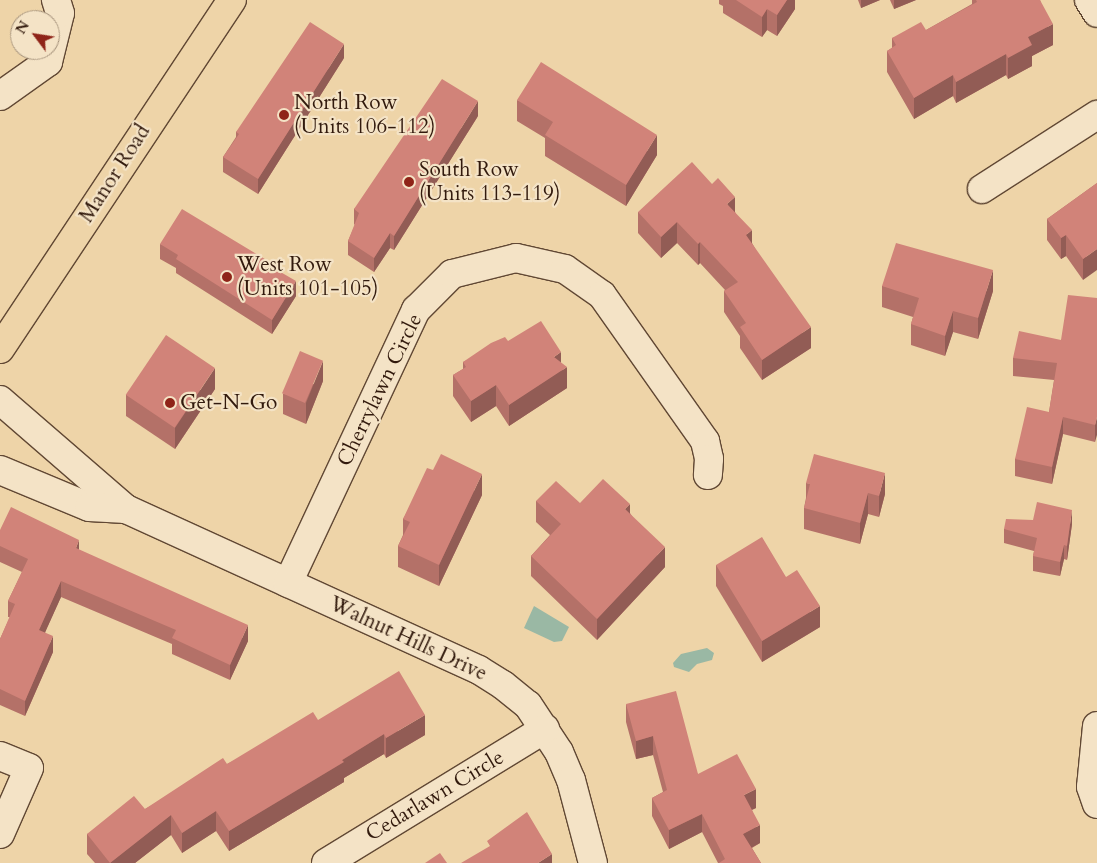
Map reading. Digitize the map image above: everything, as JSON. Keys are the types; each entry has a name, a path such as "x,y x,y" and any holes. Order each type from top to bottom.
{"main road":[{"name":"Manor Road","path":"0,349 232,0"}],"street":[{"path":"0,96 48,62 60,14 56,0"},
{"path":"1089,0 1097,13"},
{"path":"982,189 1097,115"},
{"name":"Cherrylawn Circle","path":"288,583 416,310 452,274 516,258 565,268 602,295 705,441 710,459 708,475"},
{"name":"Walnut Hills Drive","path":"0,400 126,509 479,670 528,705 545,729 571,780 593,863"},
{"name":"Walnut Hills Drive","path":"0,470 89,507 126,509"},
{"path":"1097,726 1091,787 1097,804"},
{"name":"Cedarlawn Circle","path":"326,863 545,729"},
{"path":"0,756 29,768 0,834"}],"shaded area":[{"path":"534,606 569,627 562,641 554,642 524,628"},
{"path":"707,648 714,653 712,660 697,664 689,672 674,667 673,663 681,654"}],"building":[{"path":"736,0 787,0 777,15 767,9 762,17"},
{"path":"976,0 1040,0 1053,24 1028,37 1032,45 1008,58 1006,54 956,82 953,75 914,98 887,51 896,45 892,38 921,22 926,30 977,2"},
{"name":"North Row (Units 106-112)","path":"310,22 344,44 258,179 223,157 239,134 236,132"},
{"path":"541,62 657,135 626,185 545,135 553,122 517,100"},
{"name":"South Row (Units 113-119)","path":"442,79 478,101 394,236 390,233 374,258 348,241 359,213 354,209"},
{"path":"692,162 712,184 718,178 735,197 727,204 752,230 746,235 811,327 762,360 740,327 746,323 724,291 738,282 700,242 698,244 677,222 661,237 638,212"},
{"path":"1097,183 1097,249 1083,259 1066,235 1061,238 1047,219"},
{"name":"West Row (Units 101-105)","path":"182,209 278,267 277,270 296,281 272,320 176,259 178,255 160,244"},
{"path":"896,243 993,270 978,318 953,311 945,336 911,324 919,298 882,286"},
{"path":"1068,295 1097,298 1097,417 1095,425 1063,417 1052,467 1015,459 1027,407 1049,412 1057,363 1013,358 1019,331 1061,340"},
{"path":"541,321 561,352 554,357 567,367 509,405 496,385 471,401 453,375 466,367 463,362 491,343 505,337 508,341"},
{"name":"Get-N-Go","path":"166,335 215,368 175,428 126,395"},
{"path":"300,351 323,361 305,403 282,393"},
{"path":"441,454 482,474 439,565 398,546 410,522 403,519 427,468 433,470"},
{"path":"814,454 885,473 879,496 868,493 860,523 804,508 810,484 806,483"},
{"path":"603,479 630,504 625,509 665,547 597,619 531,556 561,524 536,501 556,481 580,503"},
{"path":"1037,502 1072,510 1067,546 1064,545 1060,562 1033,556 1037,538 1004,529 1006,519 1033,520"},
{"path":"11,507 79,540 76,548 248,625 230,665 172,638 176,630 61,581 39,630 53,636 25,701 0,689 0,639 15,604 8,601 28,559 0,546 0,530"},
{"path":"762,537 786,577 797,570 820,606 762,641 716,565"},
{"path":"399,671 425,715 386,738 384,734 342,760 344,762 229,831 216,811 182,833 171,815 110,863 87,834 134,796 145,809 223,758 227,764 313,712 318,720"},
{"path":"676,691 698,774 737,754 756,789 744,795 760,825 743,834 761,863 719,863 725,859 702,814 669,830 652,798 667,790 653,736 636,741 626,704"},
{"path":"527,812 552,854 538,863 461,863 490,846 487,841"},
{"path":"440,853 447,863 425,863"}],"place":[{"name":"North Row (Units 106-112)","path":"284,115"},
{"name":"South Row (Units 113-119)","path":"409,182"},
{"name":"West Row (Units 101-105)","path":"227,277"},
{"name":"Get-N-Go","path":"170,403"}]}
